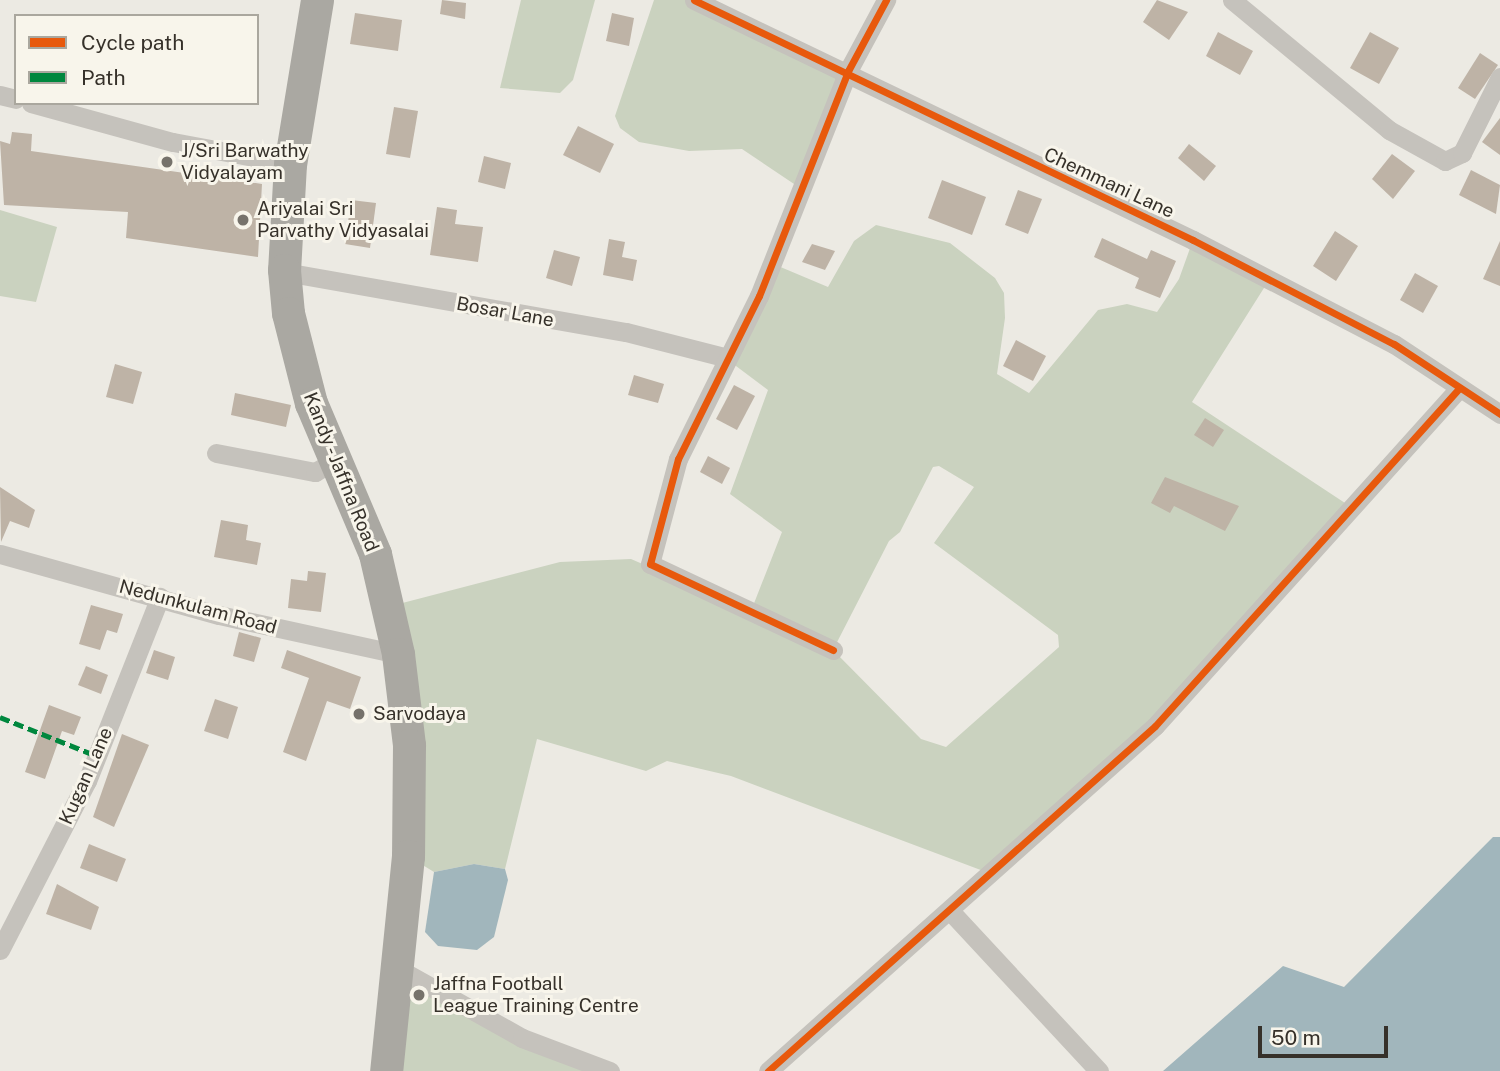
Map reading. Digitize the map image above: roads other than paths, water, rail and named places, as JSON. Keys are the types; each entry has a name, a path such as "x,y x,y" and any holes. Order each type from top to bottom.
{"highway":[{"name":"Kandy - Jaffna Road","path":"317,0 290,164 285,272 296,348 334,461 375,554 398,654 409,745 408,856 386,1071"}],"street":[{"name":"Chemmani Lane","path":"694,0 848,71 1394,344 1500,414"},
{"path":"833,650 650,564 678,459 724,357 759,296 848,71 886,0"},
{"path":"1231,0 1389,130 1445,161 1462,153 1500,77"},
{"path":"38,105 173,142 290,164"},
{"name":"Bosar Lane","path":"285,272 626,332 724,357"},
{"path":"768,1071 952,913 1155,726 1459,388"},
{"path":"216,453 314,471 334,461"},
{"name":"Nedunkulam Road","path":"0,554 160,597 398,654"},
{"name":"Kugan Lane","path":"0,950 87,781 160,597"},
{"path":"952,913 1099,1071"},
{"path":"397,968 523,1038 610,1071"}],"water":[{"path":"1493,837 1500,837 1500,1071 1163,1071 1283,966 1344,987"},
{"path":"474,864 505,869 508,880 494,937 477,950 438,946 425,932 434,872"}],"place":[{"name":"J/Sri Barwathy Vidyalayam","path":"167,162"},
{"name":"Ariyalai Sri Parvathy Vidyasalai","path":"243,220"},
{"name":"Sarvodaya","path":"359,714"},
{"name":"Jaffna Football League Training Centre","path":"419,995"}]}
